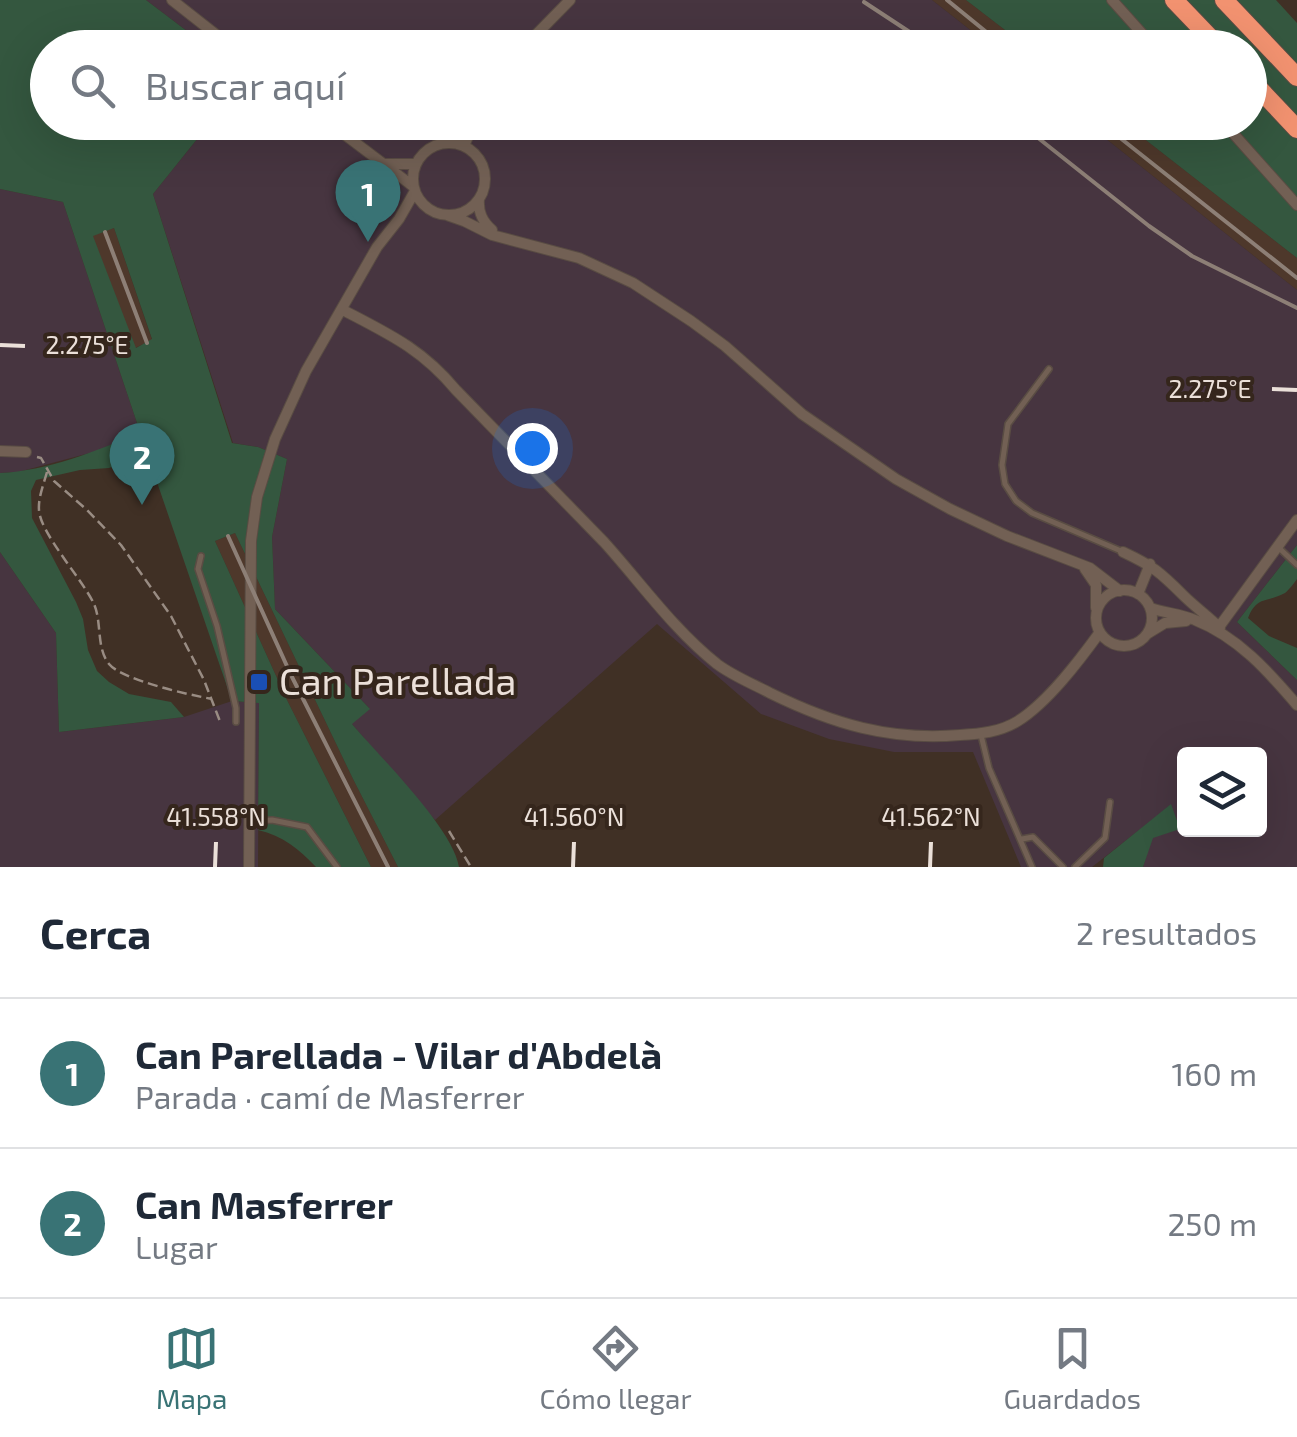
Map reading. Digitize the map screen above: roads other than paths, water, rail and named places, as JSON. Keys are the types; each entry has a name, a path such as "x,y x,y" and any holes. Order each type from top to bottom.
{"highway":[{"path":"1174,0 1203,30"},
{"path":"1224,0 1252,30"},
{"path":"1267,45 1297,77"},
{"path":"1267,97 1297,129"}],"street":[{"path":"172,0 210,30"},
{"path":"541,30 570,0"},
{"path":"1112,0 1139,30"},
{"path":"351,140 414,189 425,206 436,213 514,242 579,258 633,283 691,320 802,414 896,479 1008,536 1090,568 1120,591 1138,594 1152,617 1146,635"},
{"path":"464,146 466,140"},
{"path":"1239,140 1297,205"},
{"path":"248,867 251,541 257,496 275,439 306,371 414,189 416,164 422,154 453,143 474,153 485,175 478,211 495,233 514,242"},
{"path":"381,164 416,164"},
{"path":"448,215 460,214 479,199"},
{"path":"391,228 425,206"},
{"path":"343,310 417,350 439,370 604,543 686,636 720,666 823,717 874,732 916,736 993,732 1040,704 1100,632"},
{"path":"0,450 26,452"},
{"path":"1221,630 1297,520"},
{"path":"1123,552 1150,564 1168,578 1261,665 1297,705"},
{"path":"1076,562 1096,585 1100,632 1113,644"},
{"path":"1138,594 1150,564"},
{"path":"1096,615 1104,599 1120,591"},
{"path":"1150,608 1221,630"},
{"path":"1078,661 1101,645 1131,645 1164,622 1206,624"}],"lane":[{"path":"1049,369 1008,424 1002,465 1005,484 1016,502 1032,513 1123,552"},
{"path":"1278,547 1297,566"},
{"path":"202,556 198,569 221,642 236,722"},
{"path":"980,734 989,768 1032,867"},
{"path":"1074,867 1105,838 1110,802"},
{"path":"249,821 272,820 306,827 336,867"},
{"path":"1022,838 1033,837 1063,867"}],"railway":[{"path":"947,0 984,30"},
{"path":"864,2 907,30"},
{"path":"1041,140 1192,256 1297,308"},
{"path":"1123,140 1297,278"},
{"path":"105,232 147,343"},
{"path":"228,536 291,675 388,867"}],"place":[{"name":"Can Parellada - Vilar d'Abdelà","path":"368,242"},
{"name":"Can Masferrer","path":"142,505"},
{"name":"Can Parellada","path":"259,682"}]}
